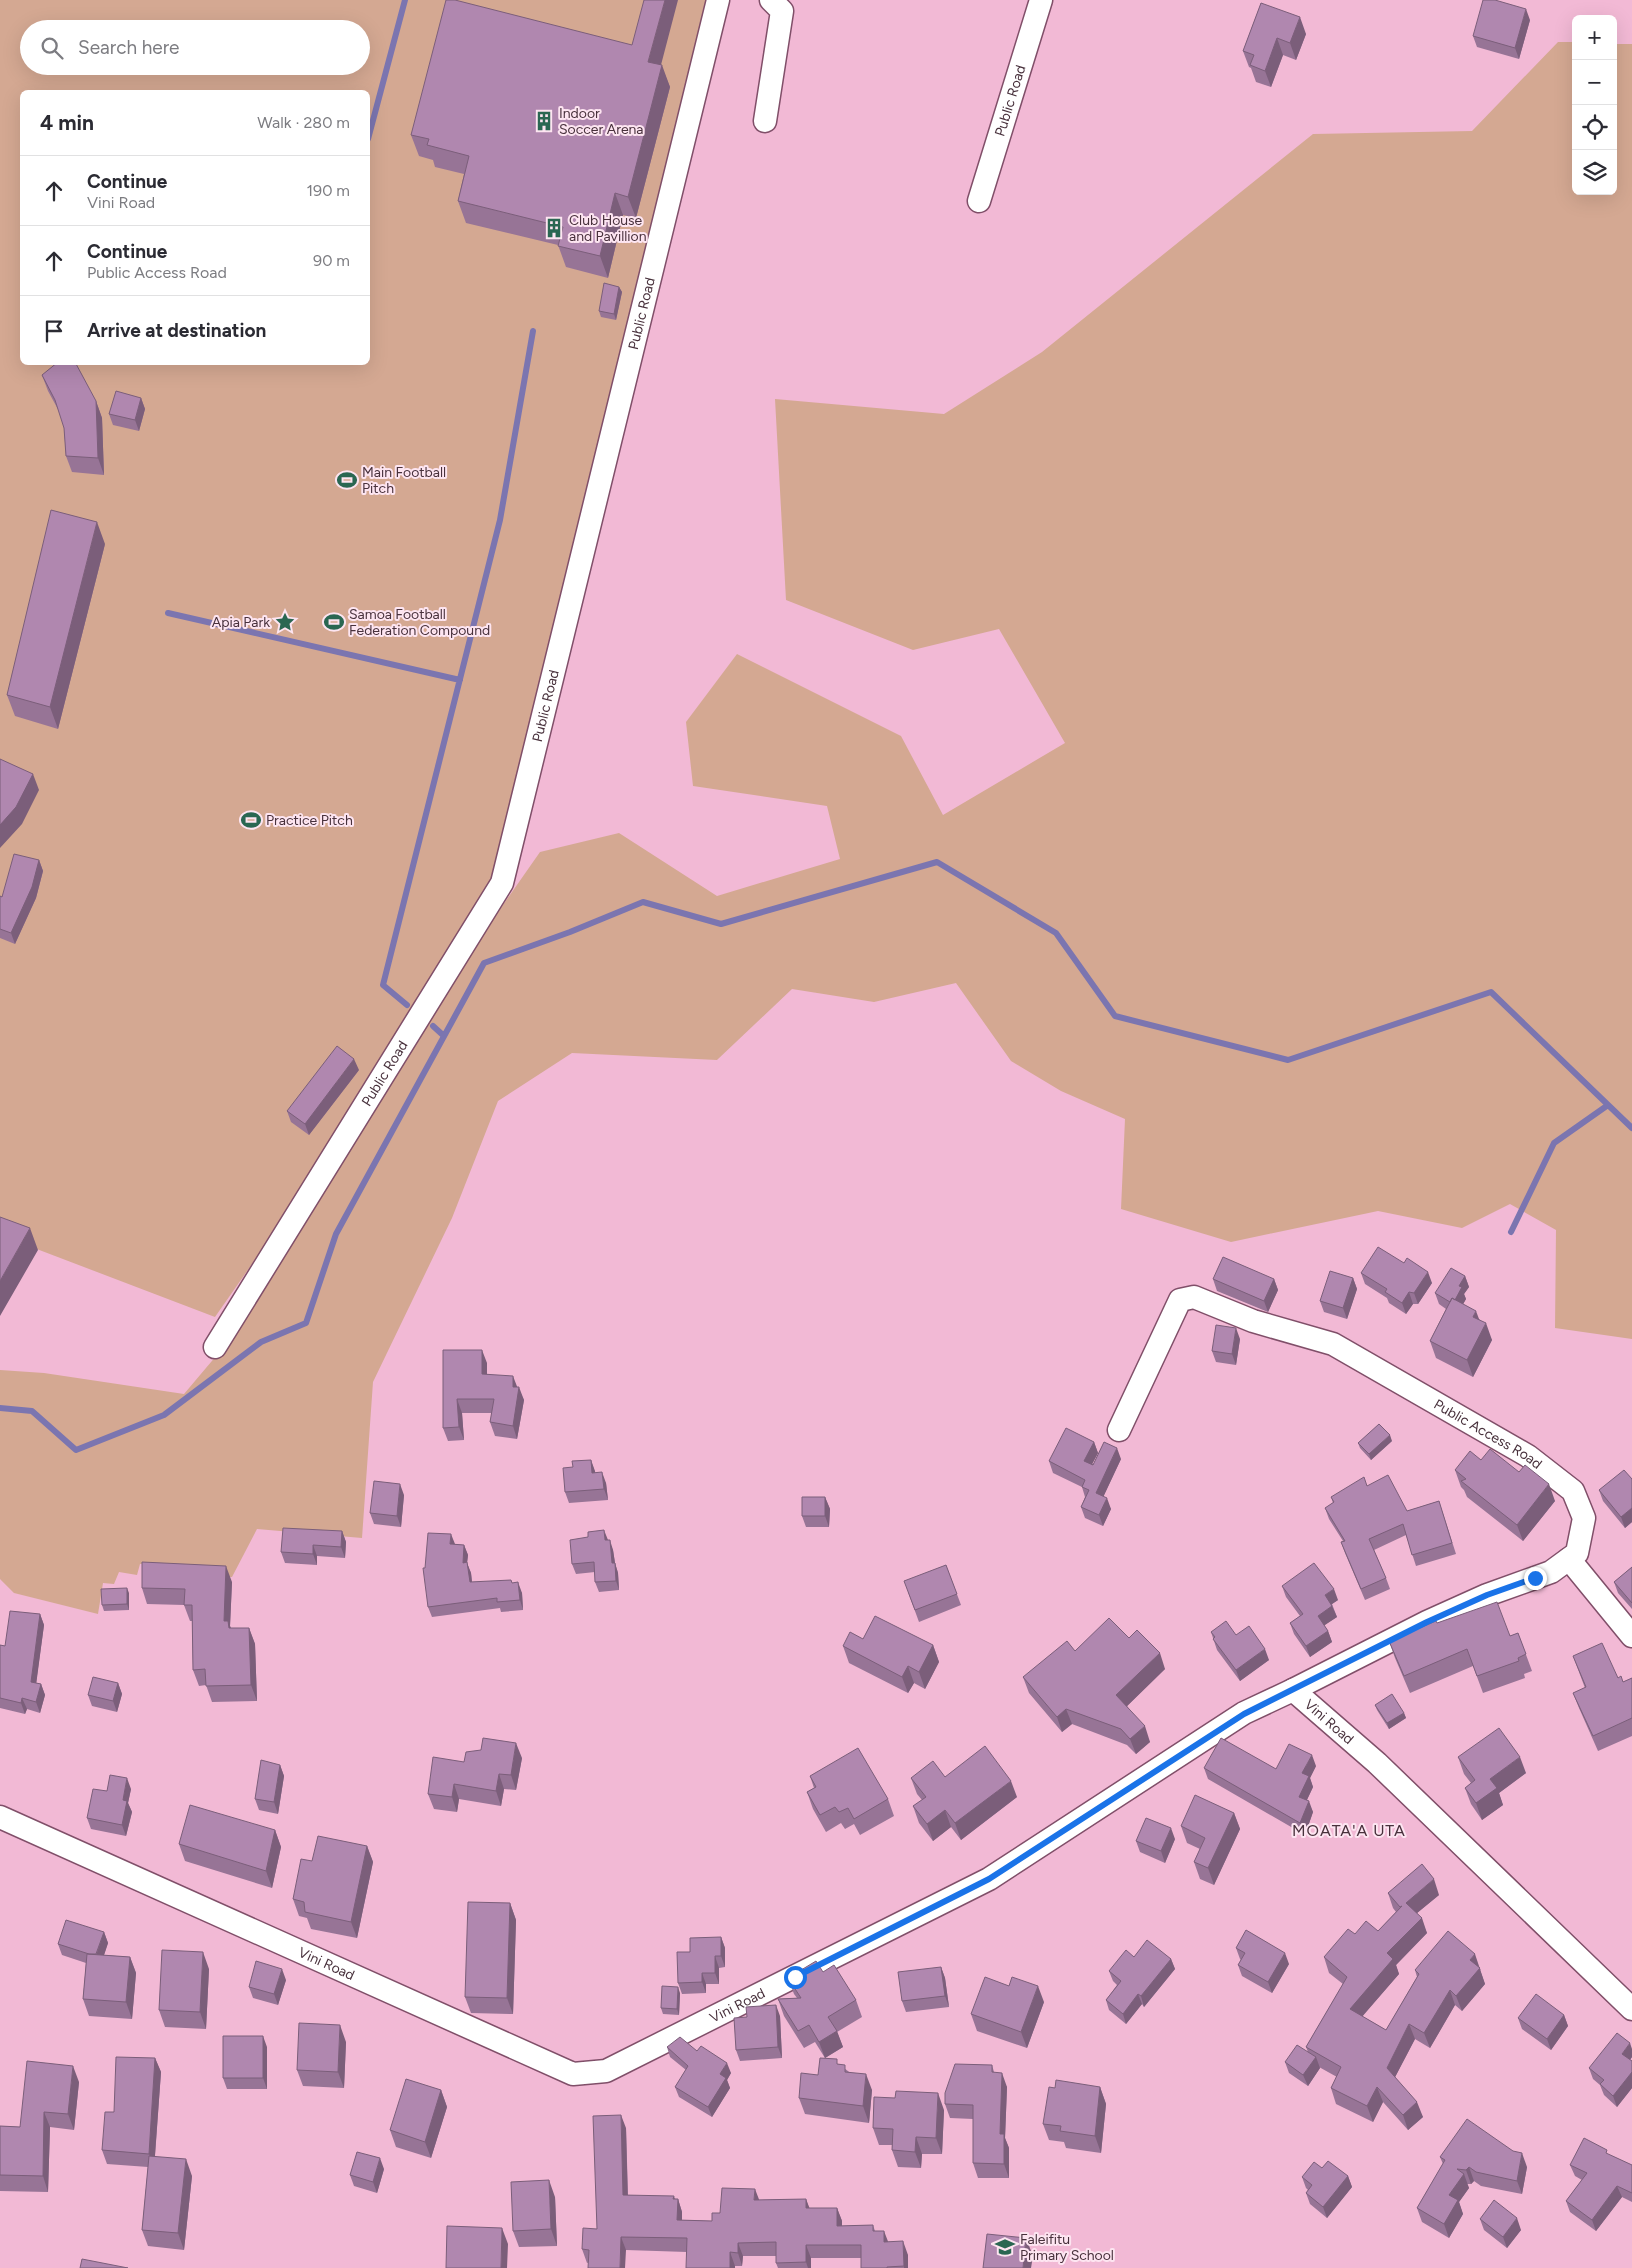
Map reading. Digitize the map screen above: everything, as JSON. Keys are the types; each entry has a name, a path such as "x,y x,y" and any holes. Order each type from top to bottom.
{"street":[{"name":"Public Road","path":"215,1347 502,883 718,0"},
{"path":"766,121 782,11 771,0"},
{"name":"Public Road","path":"979,201 1041,0"},
{"name":"Public Access Road","path":"1119,1430 1180,1300 1194,1297 1253,1321 1333,1344 1528,1456 1573,1490 1584,1518 1577,1553 1569,1560"},
{"path":"1293,1690 1427,1622 1487,1595 1551,1572 1569,1560 1632,1636"},
{"name":"Vini Road","path":"0,1817 573,2074 606,2072 989,1879 1244,1714 1293,1690 1377,1763 1632,2009"}],"shaded area":[{"path":"0,0 708,0 484,932 540,852 619,833 717,896 840,859 827,806 693,786 686,722 737,654 901,736 943,815 1065,743 999,629 913,650 786,600 775,399 944,414 1042,352 1313,134 1472,131 1558,42 1572,42 1572,195 1617,195 1617,44 1632,44 1632,1339 1555,1328 1556,1230 1510,1204 1462,1228 1378,1211 1231,1242 1121,1209 1125,1119 1061,1091 1011,1061 956,983 874,1002 792,989 717,1060 572,1053 498,1101 452,1218 373,1382 362,1538 257,1529 232,1577 181,1576 159,1564 140,1564 137,1575 119,1572 114,1584 103,1583 98,1614 14,1593 0,1579 0,1370 44,1373 184,1394 233,1336 361,1108 215,1317 0,1235"}],"building":[{"name":"Indoor Soccer Arena","path":"446,0 455,0 632,45 644,0 665,0 648,62 662,65 628,197 615,193 600,256 558,246 563,227 458,201 469,156 427,145 429,139 411,135"},
{"path":"1483,0 1495,0 1526,9 1515,48 1473,36"},
{"path":"1261,3 1300,17 1290,43 1277,38 1265,71 1250,65 1254,55 1243,51"},
{"path":"604,283 619,287 614,314 599,311"},
{"path":"54,365 77,365 96,401 98,458 66,456 64,428 55,400 42,375"},
{"path":"116,391 141,398 135,420 109,414"},
{"path":"51,510 97,522 50,707 7,695"},
{"path":"0,759 33,774 16,807 0,825"},
{"path":"14,854 39,860 32,887 11,933 0,929 0,896 2,897"},
{"path":"337,1046 354,1059 305,1124 287,1111"},
{"path":"0,1217 30,1228 0,1281"},
{"path":"1378,1247 1404,1263 1407,1258 1428,1272 1414,1293 1409,1292 1402,1303 1385,1292 1387,1289 1361,1273"},
{"path":"1223,1257 1274,1279 1264,1301 1213,1279"},
{"path":"1451,1268 1465,1276 1459,1286 1462,1287 1455,1300 1452,1298 1450,1302 1435,1293"},
{"path":"1330,1271 1353,1278 1343,1308 1320,1301"},
{"path":"1452,1298 1476,1311 1473,1317 1486,1323 1467,1360 1430,1341"},
{"path":"1216,1325 1236,1328 1232,1354 1212,1351"},
{"path":"443,1350 482,1350 482,1374 513,1376 513,1387 519,1387 513,1426 490,1422 494,1399 457,1399 459,1427 443,1428"},
{"path":"1379,1424 1390,1435 1369,1454 1358,1443"},
{"path":"1066,1428 1094,1442 1084,1461 1093,1465 1104,1442 1117,1448 1096,1493 1107,1498 1099,1515 1081,1507 1089,1490 1082,1487 1085,1480 1049,1461"},
{"path":"1490,1449 1519,1472 1525,1465 1549,1484 1517,1525 1461,1481 1466,1479 1455,1470 1470,1451 1481,1460"},
{"path":"591,1460 592,1473 602,1472 604,1489 565,1492 563,1468 573,1467 572,1461"},
{"path":"1624,1470 1632,1479 1632,1508 1621,1517 1599,1490"},
{"path":"1388,1475 1407,1511 1439,1501 1452,1543 1412,1555 1403,1524 1369,1539 1386,1578 1361,1589 1341,1542 1345,1541 1325,1508 1334,1502 1331,1497 1364,1477 1367,1486"},
{"path":"374,1481 400,1484 397,1516 370,1513"},
{"path":"802,1497 825,1497 825,1516 802,1516"},
{"path":"283,1528 342,1531 341,1547 313,1545 313,1554 281,1552"},
{"path":"604,1530 605,1540 610,1540 612,1563 615,1563 616,1581 595,1582 594,1562 572,1564 570,1540 588,1537 588,1532"},
{"path":"428,1533 451,1534 450,1544 464,1545 463,1563 467,1562 470,1582 511,1580 512,1583 518,1582 520,1600 497,1602 497,1598 428,1607 423,1568 425,1568"},
{"path":"142,1562 226,1566 224,1621 228,1621 229,1628 249,1628 251,1685 206,1686 205,1669 193,1670 192,1605 184,1605 185,1589 142,1588"},
{"path":"1314,1563 1334,1589 1325,1595 1332,1606 1318,1616 1328,1631 1306,1646 1290,1623 1303,1614 1282,1586"},
{"path":"946,1565 957,1594 915,1610 904,1581"},
{"path":"1632,1567 1632,1603 1614,1582"},
{"path":"127,1588 127,1604 102,1605 101,1589"},
{"path":"1497,1602 1510,1636 1518,1633 1526,1654 1518,1658 1519,1661 1477,1676 1467,1649 1404,1676 1389,1641 1436,1621 1437,1623"},
{"path":"10,1611 40,1614 31,1682 41,1684 36,1702 22,1698 21,1703 0,1698 0,1645 5,1646"},
{"path":"875,1616 933,1645 919,1672 908,1666 902,1677 843,1646 850,1632 863,1639"},
{"path":"1109,1618 1129,1638 1137,1630 1160,1653 1116,1695 1145,1726 1130,1739 1121,1729 1066,1709 1057,1717 1023,1677 1067,1641 1075,1651"},
{"path":"1226,1621 1236,1635 1249,1626 1265,1649 1236,1670 1213,1639 1215,1637 1211,1632"},
{"path":"1602,1643 1618,1678 1621,1676 1623,1682 1632,1678 1632,1718 1593,1736 1573,1693 1586,1687 1573,1656"},
{"path":"93,1677 118,1683 113,1701 88,1695"},
{"path":"1392,1694 1404,1713 1387,1723 1375,1705"},
{"path":"1499,1728 1520,1757 1490,1779 1497,1788 1476,1803 1465,1788 1475,1780 1458,1757"},
{"path":"483,1738 516,1743 511,1775 499,1774 496,1791 454,1784 452,1797 428,1794 433,1757 464,1762 466,1752 481,1750"},
{"path":"1221,1738 1276,1769 1289,1744 1312,1755 1302,1773 1309,1776 1299,1797 1309,1801 1300,1823 1204,1768"},
{"path":"985,1746 1011,1781 955,1823 945,1810 927,1824 913,1806 926,1797 911,1778 933,1761 945,1777"},
{"path":"858,1748 888,1799 854,1819 848,1808 839,1812 835,1807 820,1815 807,1792 816,1787 810,1776"},
{"path":"261,1760 280,1765 274,1802 255,1799"},
{"path":"110,1775 127,1778 123,1800 127,1801 122,1825 87,1818 93,1789 107,1791"},
{"path":"1195,1795 1234,1813 1208,1868 1194,1862 1205,1838 1181,1826"},
{"path":"190,1805 275,1830 266,1871 179,1844"},
{"path":"1146,1818 1171,1828 1161,1851 1136,1841"},
{"path":"318,1836 367,1846 351,1922 305,1912 304,1902 293,1899 301,1859 312,1861"},
{"path":"1422,1864 1434,1879 1406,1903 1422,1918 1387,1953 1393,1959 1350,2009 1386,2030 1419,1974 1415,1970 1448,1931 1475,1954 1470,1960 1480,1968 1456,1996 1450,1990 1424,2033 1409,2024 1387,2068 1417,2102 1403,2115 1377,2087 1367,2106 1331,2088 1341,2067 1306,2047 1347,1977 1324,1957 1348,1929 1355,1934 1366,1921 1378,1931 1402,1906 1400,1907 1388,1893"},
{"path":"468,1902 510,1903 507,1998 465,1997"},
{"path":"66,1920 104,1932 96,1954 89,1954 58,1944"},
{"path":"1246,1930 1285,1953 1268,1982 1238,1965 1245,1953 1236,1948"},
{"path":"721,1937 721,1956 715,1956 715,1973 702,1973 702,1982 678,1983 677,1952 690,1952 690,1938"},
{"path":"1147,1940 1171,1959 1141,1996 1138,1994 1123,2014 1106,2000 1121,1981 1109,1971 1126,1950 1134,1957"},
{"path":"162,1950 203,1952 200,2012 159,2010"},
{"path":"87,1954 130,1957 126,2002 83,1999"},
{"path":"256,1961 282,1969 274,1994 249,1987"},
{"path":"816,1961 823,1972 834,1965 856,2000 828,2017 837,2031 819,2042 809,2025 798,2031 778,1999 801,1998 788,1978"},
{"path":"941,1967 945,1996 902,2001 898,1972"},
{"path":"985,1977 1009,1986 1012,1977 1038,1986 1021,2032 971,2014"},
{"path":"662,1986 678,1987 677,2009 661,2008"},
{"path":"1536,1994 1564,2015 1547,2039 1518,2018"},
{"path":"776,2005 778,2047 736,2050 734,2018 747,2017 746,2007"},
{"path":"299,2023 340,2025 338,2072 297,2070"},
{"path":"1617,2033 1630,2043 1622,2054 1632,2061 1632,2072 1613,2096 1600,2084 1604,2080 1589,2068"},
{"path":"223,2036 263,2036 263,2078 223,2078"},
{"path":"680,2037 697,2051 701,2046 727,2063 720,2074 726,2078 708,2107 675,2087 688,2066 667,2047"},
{"path":"1297,2045 1316,2057 1303,2075 1285,2062"},
{"path":"116,2057 155,2058 149,2154 102,2150 105,2112 114,2112"},
{"path":"820,2058 837,2059 837,2064 845,2065 845,2072 866,2074 863,2106 799,2098 801,2073 818,2075"},
{"path":"27,2061 73,2066 68,2114 44,2112 43,2176 0,2175 0,2126 20,2127"},
{"path":"955,2064 992,2065 992,2072 1002,2073 1000,2134 1004,2134 1004,2164 973,2163 973,2105 945,2104 945,2093"},
{"path":"406,2079 441,2090 425,2142 390,2130"},
{"path":"1056,2080 1100,2087 1095,2136 1060,2131 1061,2126 1043,2124 1049,2087 1055,2088"},
{"path":"896,2091 938,2093 936,2138 916,2137 915,2152 892,2150 893,2129 873,2128 874,2097 895,2098"},
{"path":"621,2115 623,2195 674,2196 673,2199 678,2199 677,2220 712,2221 712,2213 720,2213 722,2188 755,2189 754,2200 806,2199 806,2208 837,2208 837,2226 873,2225 873,2231 884,2231 884,2242 903,2241 904,2266 861,2268 861,2245 806,2245 806,2262 776,2263 776,2242 738,2243 738,2253 730,2252 730,2268 686,2268 687,2238 621,2237 620,2268 588,2268 589,2250 582,2249 583,2228 597,2229 593,2116"},
{"path":"1467,2119 1513,2151 1522,2153 1517,2181 1476,2172 1469,2167 1466,2170 1457,2169 1464,2174 1449,2195 1458,2200 1444,2224 1417,2208 1445,2160 1440,2157"},
{"path":"1584,2138 1607,2150 1606,2153 1632,2165 1632,2193 1617,2186 1592,2220 1566,2201 1587,2173 1570,2165"},
{"path":"357,2152 380,2158 373,2182 350,2175"},
{"path":"149,2156 186,2159 178,2233 142,2230"},
{"path":"1328,2161 1348,2176 1323,2207 1306,2193 1312,2185 1302,2177 1314,2162 1322,2168"},
{"path":"549,2180 551,2229 513,2231 511,2182"},
{"path":"1494,2200 1517,2218 1503,2237 1480,2219"},
{"path":"447,2226 502,2228 501,2268 446,2268"},
{"path":"987,2234 1026,2238 1023,2268 983,2268"},
{"path":"82,2259 128,2268 80,2268"}],"waterway":[{"path":"370,131 405,0"},
{"path":"407,1005 383,985 500,520 533,331"},
{"path":"168,613 460,680"},
{"path":"0,1408 32,1411 76,1450 164,1415 261,1342 306,1323 336,1234 484,963 570,932 643,902 721,924 937,862 1056,933 1115,1016 1288,1060 1491,992 1632,1128"},
{"path":"433,1026 444,1036"},
{"path":"1511,1232 1554,1143 1608,1105"}],"place":[{"name":"Indoor Soccer Arena","path":"544,121"},
{"name":"Club House and Pavillion","path":"554,228"},
{"name":"Main Football Pitch","path":"347,480"},
{"name":"Apia Park","path":"285,622"},
{"name":"Samoa Football Federation Compound","path":"334,622"},
{"name":"Practice Pitch","path":"251,820"},
{"name":"Faleifitu Primary School","path":"1005,2247"}],"district":[{"name":"MOATA'A UTA","path":"1349,1830"}],"route":[{"path":"795,1977 989,1879 1244,1714 1427,1622 1487,1595 1535,1578"}]}
